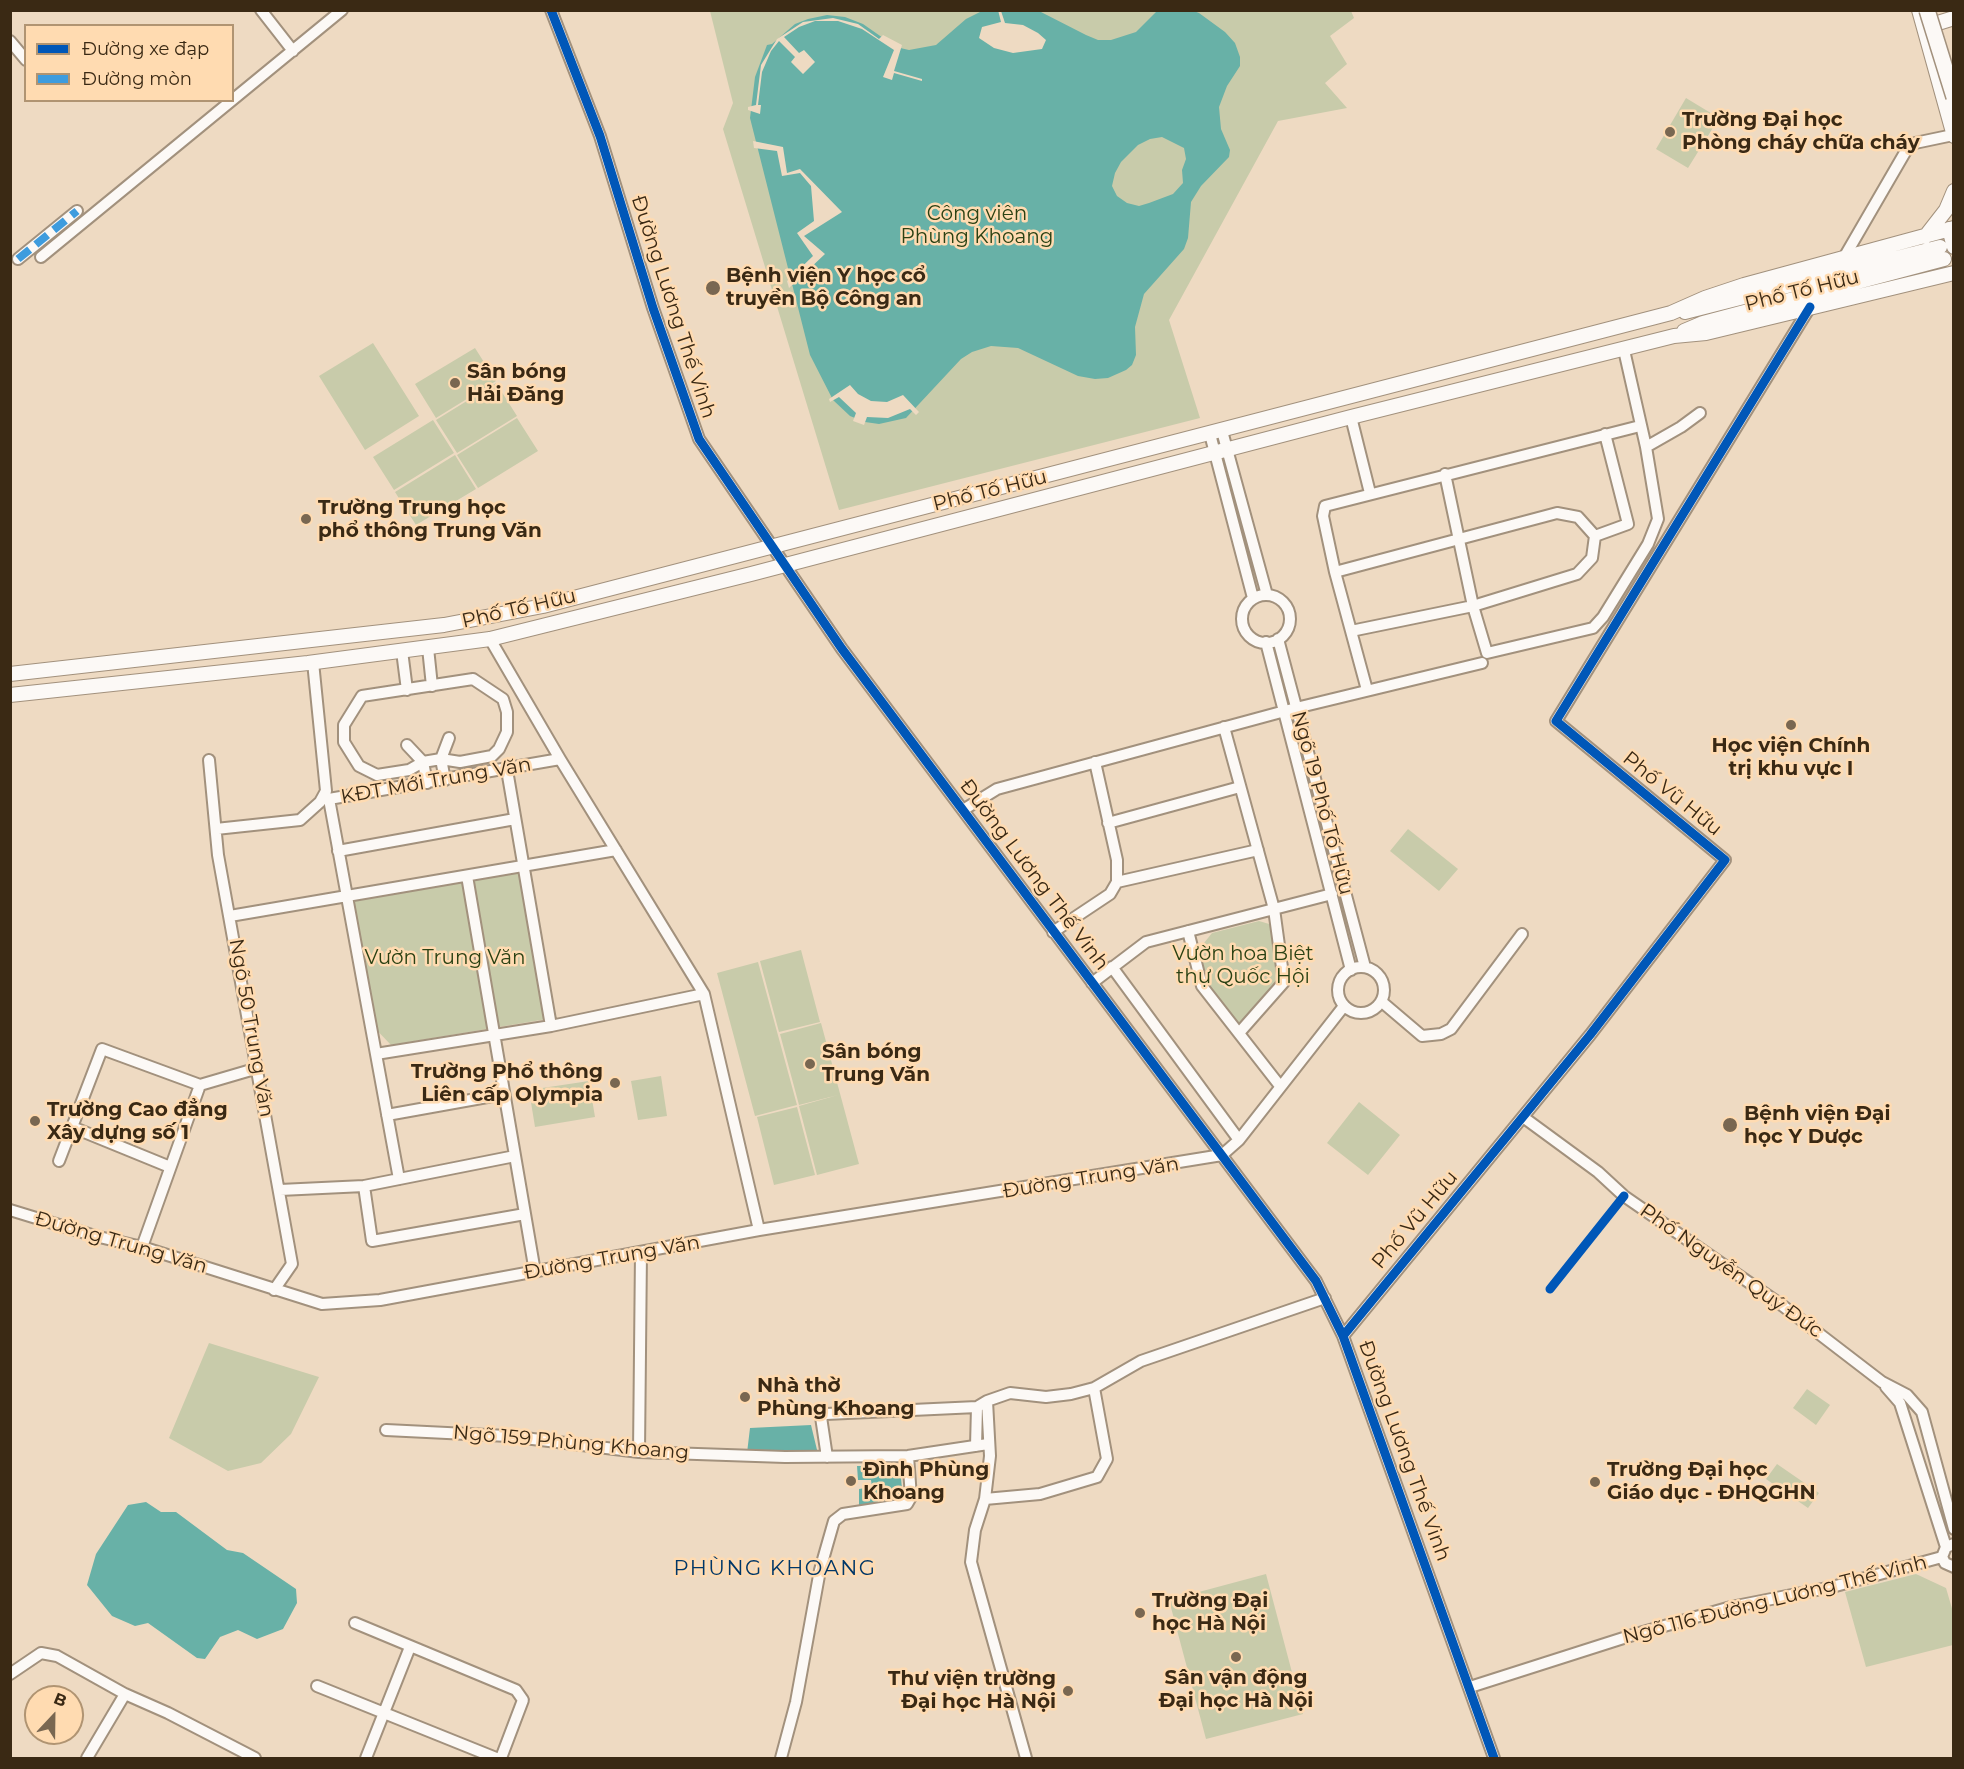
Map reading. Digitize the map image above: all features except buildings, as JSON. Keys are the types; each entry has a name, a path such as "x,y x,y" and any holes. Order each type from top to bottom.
{"highway":[{"path":"1927,10 1953,97"},
{"path":"1937,10 1953,69"}],"main road":[{"path":"1919,10 1953,136"},
{"path":"1925,27 1953,18"},
{"path":"1925,237 1946,210 1953,191"},
{"path":"1946,251 1951,228"},
{"name":"Phố Tố Hữu","path":"10,674 308,641 498,616 1671,313 1705,298 1744,285 1842,261 1951,228"},
{"path":"1671,313 1699,310 1946,251"},
{"path":"1674,336 1703,323 1946,251"},
{"name":"Phố Tố Hữu","path":"10,695 311,662 490,639 784,566 1350,417 1674,336 1706,333 1953,273"},
{"path":"1937,276 1953,283"},
{"path":"308,641 311,662"}],"street":[{"path":"261,10 294,51"},
{"path":"234,100 342,10"},
{"name":"Đường Lương Thế Vinh","path":"554,11 600,136 690,419 699,439 842,650 1302,1261 1324,1298 1342,1336 1494,1758"},
{"path":"10,42 24,58"},
{"path":"42,257 232,102"},
{"path":"1842,261 1907,149 1915,143 1953,136"},
{"path":"18,259 77,211"},
{"name":"Phố Vũ Hữu","path":"1342,1336 1523,1117 1725,860 1556,721 1810,306"},
{"path":"1445,474 1473,606 1487,653 1593,628 1603,617 1655,530 1658,509 1624,350"},
{"path":"1646,447 1700,413"},
{"path":"1350,417 1370,494"},
{"path":"1367,690 1335,572 1323,516 1325,506 1640,426"},
{"path":"1216,432 1253,598"},
{"path":"1594,536 1628,524 1605,434"},
{"path":"1221,451 1267,595"},
{"path":"1335,572 1557,513 1578,517 1594,536 1592,558 1577,574 1473,606 1351,631"},
{"path":"1267,595 1282,601 1289,612 1289,625 1278,639 1266,642 1252,638 1243,625 1244,610 1253,598 1267,595"},
{"path":"490,639 560,759 704,994 759,1230"},
{"name":"Ngõ 19 Phố Tố Hữu","path":"1278,639 1365,967"},
{"name":"Ngõ 19 Phố Tố Hữu","path":"1266,642 1351,970"},
{"path":"428,648 432,686"},
{"path":"402,651 407,690"},
{"path":"216,829 300,820 320,802 326,791 311,662"},
{"path":"963,810 998,789 1284,711 1482,663"},
{"path":"474,679 503,699 507,712 507,732 499,749 492,756 460,762 441,759 423,762 409,770 377,775 359,766 344,742 344,725 362,696 407,690 474,679"},
{"path":"1224,727 1274,909 1284,982 1239,1034"},
{"path":"445,780 441,759 449,738"},
{"path":"407,745 423,762 427,783"},
{"name":"KĐT Mới Trung Văn","path":"399,1179 330,799 560,759"},
{"name":"Ngõ 50 Trung Văn","path":"209,760 216,829 230,916 292,1264 274,1290"},
{"path":"1053,932 1110,894 1117,882 1117,860 1095,762"},
{"path":"507,770 551,1026"},
{"path":"1108,823 1240,788"},
{"path":"338,851 514,819"},
{"path":"230,916 616,850"},
{"path":"1117,882 1258,850"},
{"path":"467,876 535,1272"},
{"path":"1092,983 1146,942 1332,894"},
{"path":"1188,931 1202,986 1280,1086"},
{"path":"1382,1002 1422,1036 1440,1034 1451,1029 1522,934"},
{"path":"1365,967 1380,976 1384,985 1382,1002 1376,1009 1359,1014 1344,1006 1338,995 1339,983 1351,970 1365,967"},
{"path":"1112,968 1239,1140"},
{"path":"376,1054 551,1026 704,994"},
{"path":"1222,1155 1239,1140 1344,1006"},
{"path":"59,1161 102,1049 200,1086 258,1068"},
{"path":"142,1246 200,1086"},
{"path":"387,1115 504,1094"},
{"name":"Phố Nguyễn Quý Đức","path":"1523,1117 1598,1172 1624,1196 1783,1306 1922,1412 1953,1529"},
{"path":"72,1127 170,1167"},
{"name":"Đường Trung Văn","path":"10,1210 95,1236 142,1246 322,1304 380,1300 759,1230 1222,1155"},
{"path":"280,1190 364,1186 515,1156"},
{"path":"364,1186 372,1241 525,1214"},
{"path":"639,1452 641,1252"},
{"path":"827,1457 821,1417 826,1414 982,1404 1010,1393 1046,1397 1071,1394 1094,1388 1141,1361 1324,1298"},
{"path":"985,1499 1040,1494 1097,1477 1107,1459 1094,1388"},
{"path":"1904,1399 1953,1570"},
{"path":"982,1404 990,1456 985,1499 975,1530 971,1562 1026,1758"},
{"path":"976,1446 982,1404"},
{"name":"Ngõ 159 Phùng Khoang","path":"386,1430 508,1436 639,1452 827,1457 908,1456 988,1444"},
{"path":"781,1758 796,1702 820,1570 834,1521 843,1514 907,1504 911,1497 908,1456"},
{"name":"Ngõ 116 Đường Lương Thế Vinh","path":"1470,1687 1721,1610 1832,1587 1947,1549"},
{"path":"317,1686 499,1758 523,1700 516,1690 355,1623"},
{"path":"366,1758 410,1647"},
{"path":"10,1674 41,1653 57,1656 125,1694 168,1713 254,1758"},
{"path":"87,1758 125,1694"}],"green space":[{"name":"Công viên Phùng Khoang","path":"710,11 1351,11 1354,18 1330,36 1347,64 1325,83 1347,108 1278,121 1169,320 1200,418 839,510 723,129 733,103"},
{"path":"1686,98 1719,118 1688,168 1656,149"},
{"path":"373,343 419,416 365,450 319,376"},
{"name":"Sân bóng Hải Đăng","path":"475,348 496,381 436,418 415,384"},
{"name":"Sân bóng Hải Đăng","path":"496,383 517,416 457,453 436,420"},
{"name":"Sân bóng Hải Đăng","path":"517,418 538,451 478,488 457,455"},
{"name":"Sân bóng Hải Đăng","path":"433,420 454,453 394,490 373,457"},
{"name":"Sân bóng Hải Đăng","path":"455,455 476,489 416,525 395,492"},
{"path":"1408,829 1458,869 1439,891 1390,851"},
{"name":"Vườn Trung Văn","path":"523,866 547,1019 391,1045 369,1022 347,897"},
{"name":"Vườn hoa Biệt thự Quốc Hội","path":"1259,921 1276,926 1284,982 1240,1025 1234,1021 1208,984 1199,955 1200,948 1212,933"},
{"name":"Sân bóng Trung Văn","path":"801,950 820,1022 779,1032 760,961"},
{"path":"758,962 797,1105 755,1116 717,973"},
{"path":"821,1023 859,1164 817,1175 799,1106 838,1095 799,1105 780,1034"},
{"path":"661,1076 667,1116 638,1120 631,1081"},
{"path":"589,1081 595,1117 535,1127 529,1090"},
{"path":"1359,1102 1400,1135 1368,1175 1327,1143"},
{"name":"Sân bóng Trung Văn","path":"797,1107 815,1175 774,1185 757,1117"},
{"path":"209,1343 319,1377 291,1434 261,1463 228,1471 169,1438"},
{"path":"1807,1389 1830,1405 1816,1425 1793,1408"},
{"path":"1777,1464 1819,1493 1808,1508 1766,1479"},
{"name":"Sân vận động Đại học Hà Nội","path":"1266,1574 1303,1714 1206,1739 1169,1600"},
{"path":"1916,1574 1946,1588 1953,1612 1953,1645 1866,1667 1845,1592"}],"water":[{"name":"Công viên Phùng Khoang","path":"982,11 1039,11 1098,40 1111,40 1136,32 1157,11 1199,13 1225,32 1235,43 1240,57 1240,66 1227,86 1219,107 1221,129 1230,150 1229,157 1201,186 1191,202 1188,238 1184,249 1144,294 1135,327 1136,355 1132,365 1126,370 1108,378 1095,379 1078,376 1018,348 991,346 972,352 961,359 906,418 879,424 865,422 850,416 833,400 810,355 750,118 755,77 767,45 772,44 795,24 808,19 827,15 845,17 863,24 896,47 909,50 936,45 966,19","holes":["1162,137 1184,148 1186,159 1182,170 1183,183 1173,194 1139,206 1127,203 1117,196 1112,186 1115,173 1121,162 1138,145 1150,139"]},
{"path":"811,1425 818,1454 747,1453 750,1428"},
{"path":"857,1466 900,1466 903,1501 859,1506 859,1489 872,1487 871,1480 858,1480"},
{"path":"146,1502 161,1512 176,1512 227,1550 243,1553 296,1589 297,1603 283,1629 257,1639 238,1630 220,1637 205,1659 197,1658 148,1623 135,1626 112,1616 87,1585 96,1554 128,1505"}],"pier":[{"path":"998,10 1001,11 1005,23 1023,25 1046,40 1042,49 1013,53 994,48 979,38 982,27 1001,22"},
{"path":"833,18 858,24 879,39 883,35 902,45 894,71 922,79 922,81 894,73 892,80 883,77 894,50 862,29 838,21 815,21 799,27 784,37 799,53 804,50 815,62 803,74 791,62 795,57 779,41 771,51 762,72 758,105 761,105 760,114 748,110 748,107 756,105 761,65 777,39 803,22"},
{"path":"753,141 783,147 787,173 800,169 842,212 804,236 825,254 789,288 787,281 813,256 797,233 814,221 811,186 800,173 782,176 777,151 754,148"},
{"path":"850,385 858,394 871,401 887,402 903,395 919,412 916,415 910,409 888,418 867,417 864,425 853,421 856,413 839,397 830,402 829,399"}],"marked path":[{"path":"18,259 77,211"}],"cycle path":[{"path":"551,10 600,136 653,308 699,439 842,649 1316,1281 1343,1336 1494,1758"},
{"path":"1343,1336 1590,1035 1725,860 1556,721 1810,307"},
{"path":"1550,1289 1624,1196"}],"place":[{"name":"Trường Đại học Phòng cháy chữa cháy","path":"1670,132"},
{"name":"Bệnh viện Y học cổ truyền Bộ Công an","path":"713,288"},
{"name":"Sân bóng Hải Đăng","path":"455,383"},
{"name":"Trường Trung học phổ thông Trung Văn","path":"306,519"},
{"name":"Học viện Chính trị khu vực I","path":"1791,725"},
{"name":"Sân bóng Trung Văn","path":"810,1064"},
{"name":"Trường Phổ thông Liên cấp Olympia","path":"615,1083"},
{"name":"Trường Cao đẳng Xây dựng số 1","path":"35,1121"},
{"name":"Bệnh viện Đại học Y Dược","path":"1730,1125"},
{"name":"Nhà thờ Phùng Khoang","path":"745,1397"},
{"name":"Đình Phùng Khoang","path":"851,1481"},
{"name":"Trường Đại học Giáo dục - ĐHQGHN","path":"1595,1482"},
{"name":"Trường Đại học Hà Nội","path":"1140,1613"},
{"name":"Sân vận động Đại học Hà Nội","path":"1236,1657"},
{"name":"Thư viện trường Đại học Hà Nội","path":"1068,1691"}],"district":[{"name":"PHÙNG KHOANG","path":"775,1569"}]}
